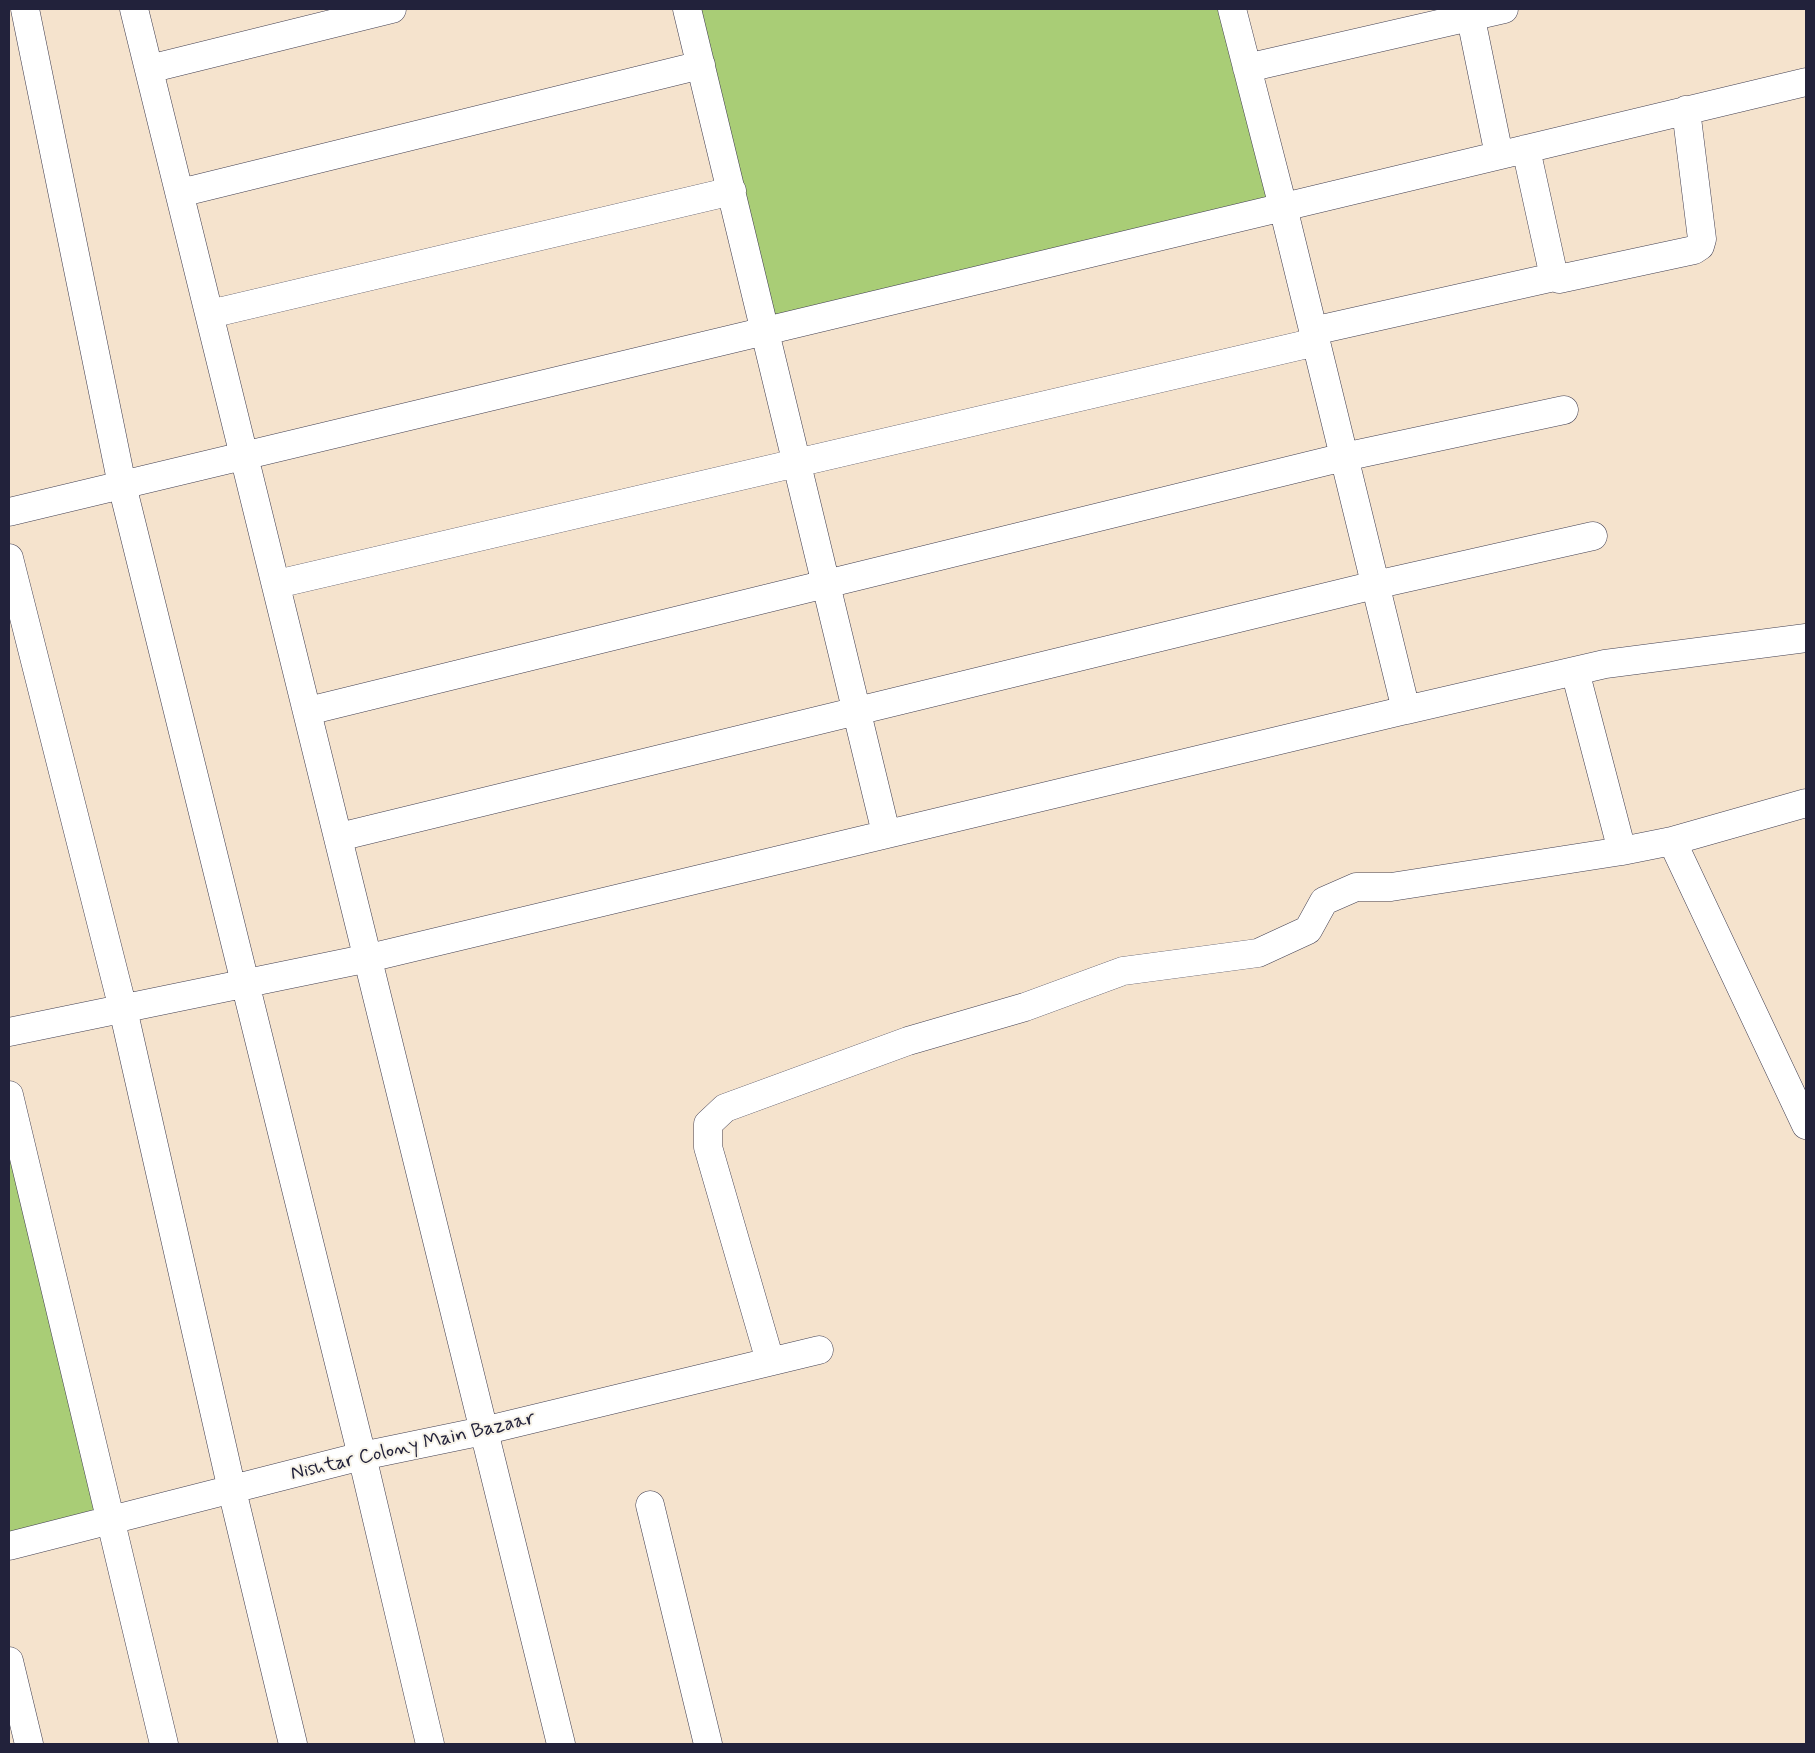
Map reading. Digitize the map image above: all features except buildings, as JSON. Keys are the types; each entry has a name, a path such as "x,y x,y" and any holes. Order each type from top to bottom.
{"street":[{"path":"26,9 122,485 362,1456 430,1744"},
{"path":"134,9 369,958 483,1431 562,1744"},
{"path":"149,69 392,9"},
{"path":"687,9 886,833"},
{"path":"1232,9 1283,207 1406,710"},
{"path":"1247,68 1470,13 1504,9"},
{"path":"1470,13 1499,156"},
{"path":"180,193 701,65"},
{"path":"9,512 1806,82"},
{"path":"277,584 797,463 1554,277 1559,279 1694,250 1700,246 1702,239 1686,110"},
{"path":"1526,149 1554,277"},
{"path":"210,314 732,191"},
{"path":"308,711 1344,457 1564,410"},
{"path":"339,837 1375,584 1592,536"},
{"path":"9,558 123,1009 232,1490 293,1744"},
{"path":"9,1032 369,958 886,833 1604,664 1806,638"},
{"path":"1575,671 1622,851"},
{"path":"770,1361 708,1147 708,1124 725,1108 908,1041 1025,1008 1123,971 1258,953 1308,930 1324,901 1356,887 1391,887 1622,851 1672,841 1806,803"},
{"path":"1672,841 1806,1125"},
{"path":"9,1095 164,1744"},
{"name":"Nishtar Colony Main Bazaar","path":"9,1546 362,1456 483,1431 819,1350"},
{"path":"650,1505 708,1744"},
{"path":"9,1661 29,1744"}],"green space":[{"path":"687,9 1232,9 1283,207 766,331"},
{"path":"9,1095 110,1521 9,1546"}]}
